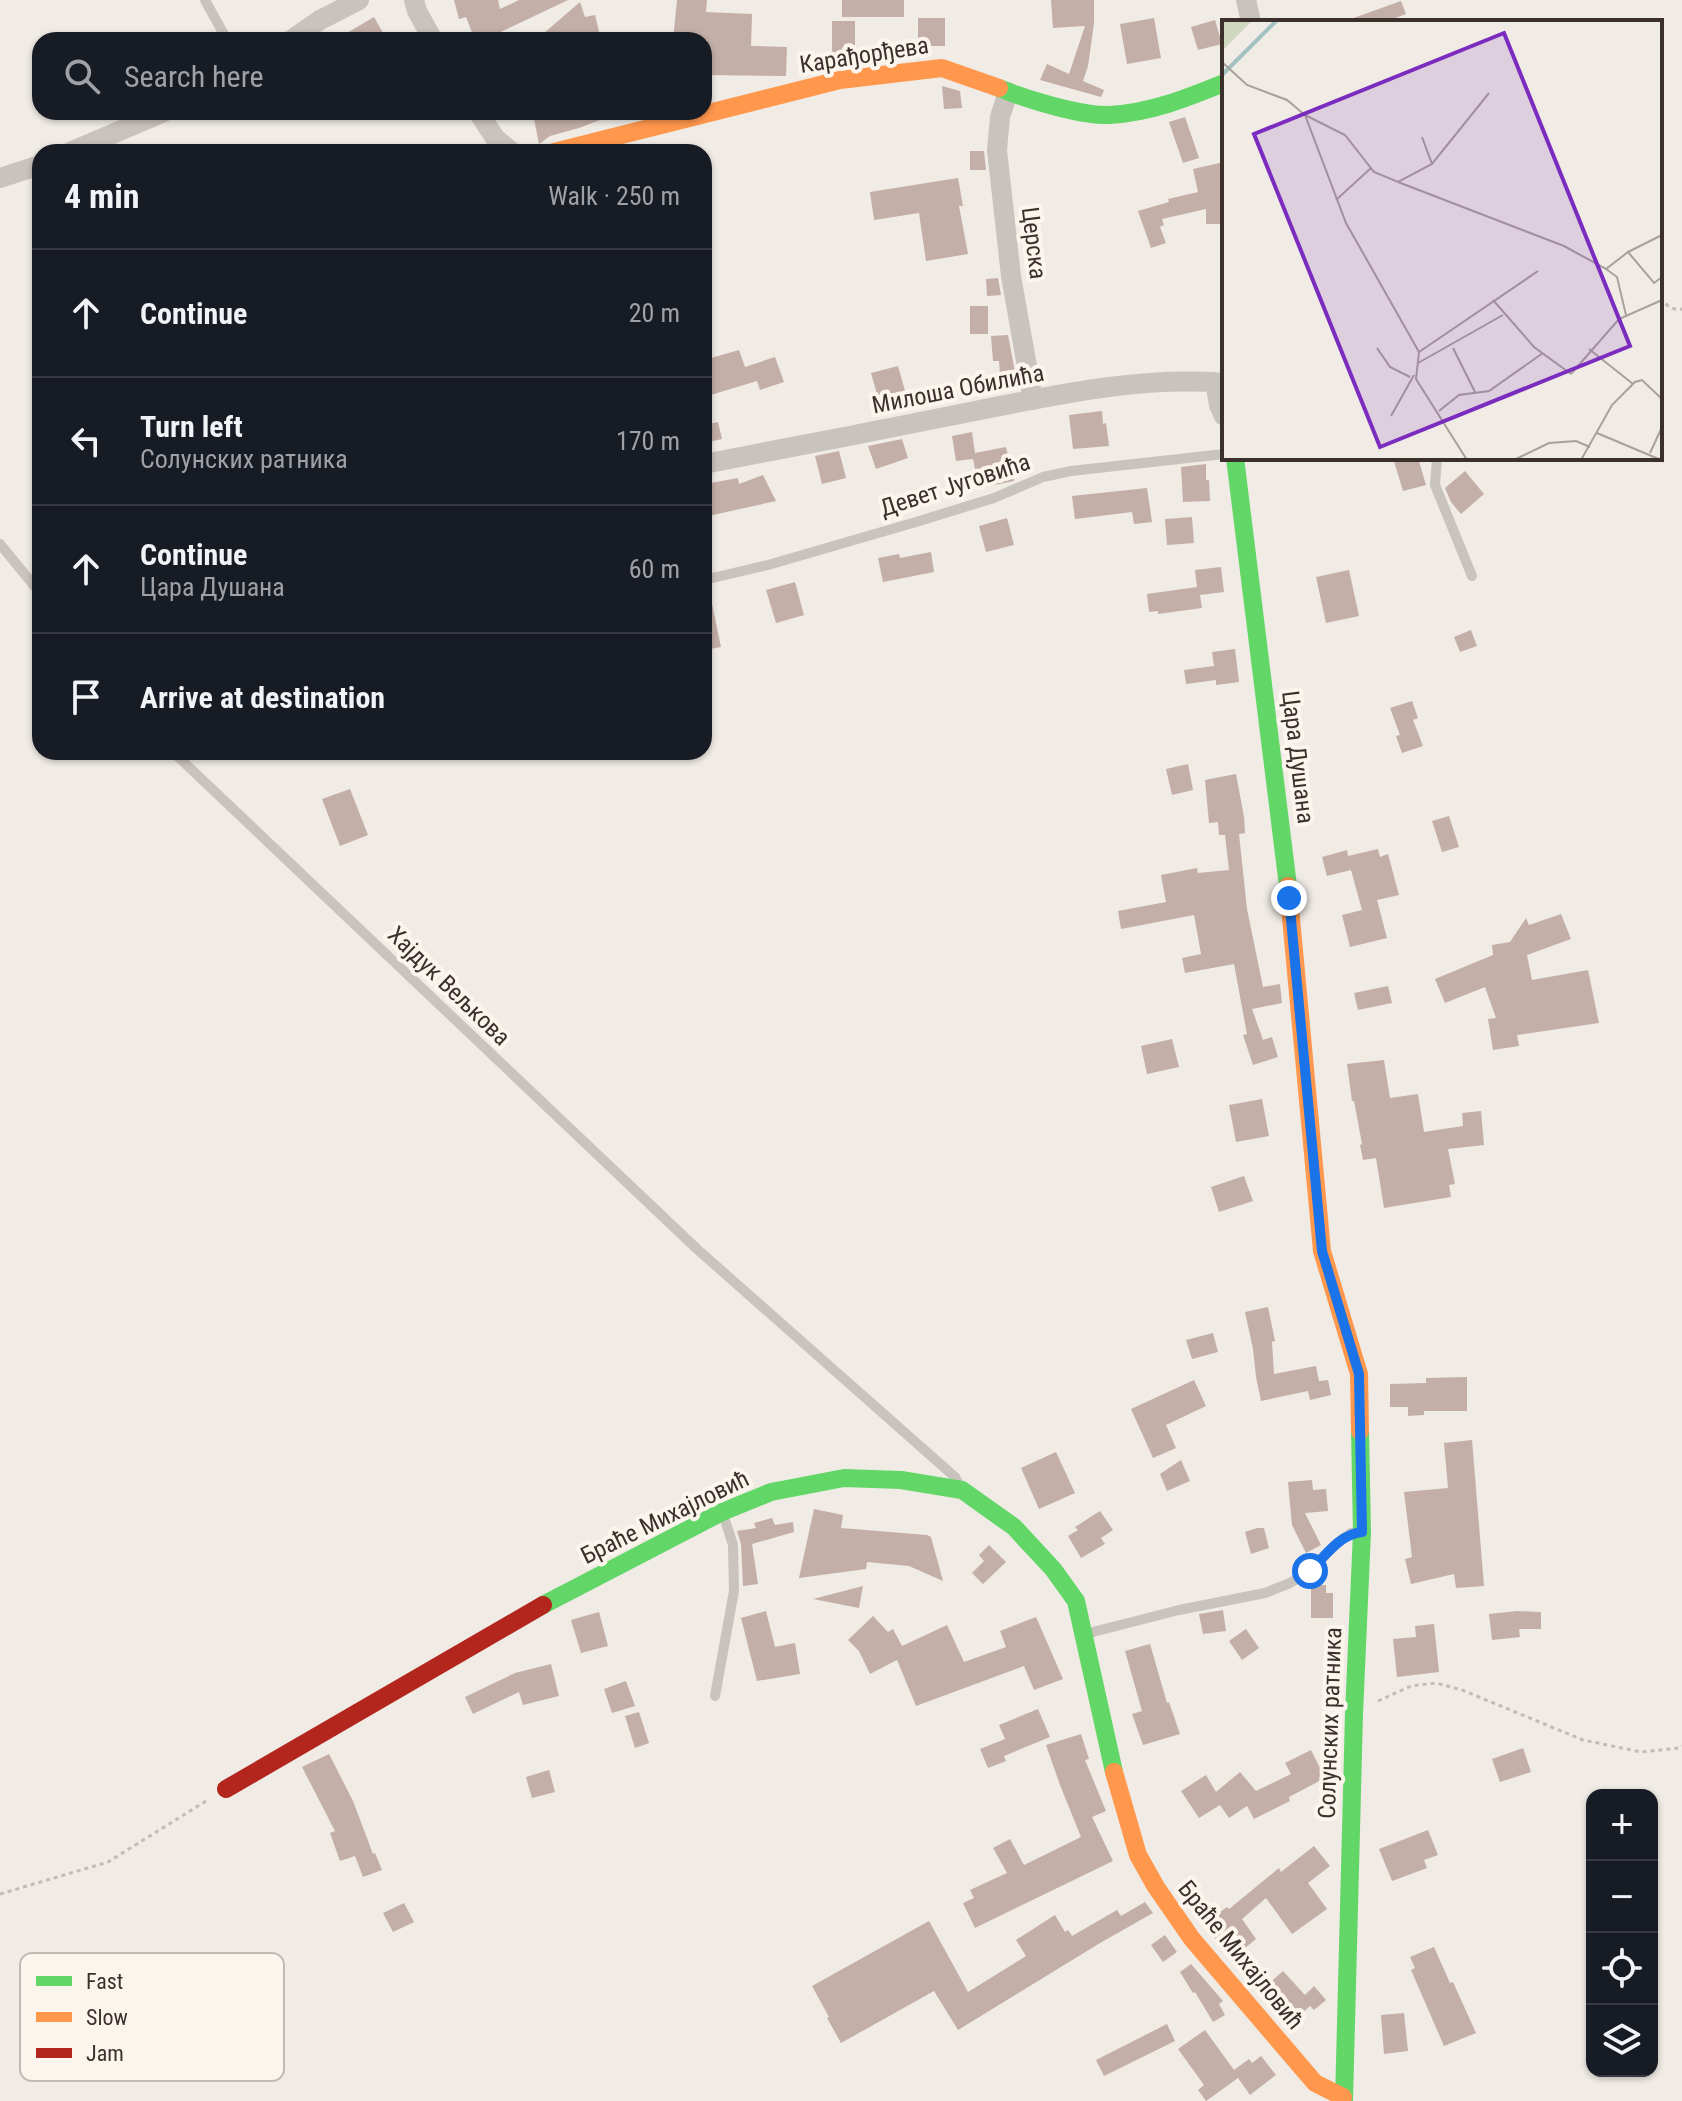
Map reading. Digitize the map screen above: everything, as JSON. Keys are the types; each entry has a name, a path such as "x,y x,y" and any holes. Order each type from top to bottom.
{"street":[{"path":"303,32 359,0"},
{"path":"414,0 429,32"},
{"path":"1246,0 1251,20"},
{"name":"Карађорђева","path":"712,112 840,80 921,69 942,68 1063,108 1106,115 1173,103 1222,84"},
{"name":"Церска","path":"1008,92 1000,117 998,162 1011,276 1033,400"},
{"path":"89,144 145,120"},
{"path":"483,120 502,144"},
{"name":"Карађорђева","path":"586,144 681,120"},
{"path":"0,178 32,168"},
{"name":"Милоша Обилића","path":"712,462 1113,387 1164,382 1219,382"},
{"path":"1219,382 1222,412"},
{"name":"Цара Душана","path":"1235,460 1289,898 1305,1064"},
{"name":"Солунских ратника","path":"1305,1064 1322,1251 1359,1374 1362,1532 1344,2099"},
{"name":"Браће Михајловић","path":"226,1789 519,1618 722,1512 771,1492 844,1478 901,1480 962,1490 1014,1527 1053,1569 1076,1601 1131,1834 1156,1887 1192,1939 1315,2083 1344,2099"}],"lane":[{"path":"205,0 223,32"},
{"name":"Девет Југовића","path":"712,578 916,522 994,498 1043,477 1071,471 1222,454"},
{"path":"1437,460 1435,485 1472,576"},
{"path":"0,544 32,583"},
{"name":"Хајдук Вељкова","path":"181,760 697,1249 955,1477 962,1490"},
{"path":"715,1696 734,1591 733,1545 722,1512"},
{"path":"1084,1635 1179,1610 1265,1593 1310,1571 1338,1542 1351,1533 1362,1532"}],"path":[{"path":"1662,300 1667,306 1682,309"},
{"path":"1354,1714 1411,1686 1436,1683 1462,1690 1583,1740 1641,1752 1682,1746"},
{"path":"0,1894 108,1862 226,1789"}],"building":[{"path":"454,0 498,0 500,9 519,0 568,0 500,32 472,32 466,17 459,19"},
{"path":"677,0 707,0 706,12 752,14 751,46 787,47 786,76 712,75 712,32 674,32"},
{"path":"842,0 904,0 904,17 842,17"},
{"path":"1051,0 1094,0 1094,23 1083,81 1104,90 1101,97 1040,80 1047,64 1069,74 1085,26 1053,28"},
{"path":"1401,1 1406,14 1390,20 1348,20"},
{"path":"580,2 585,17 595,15 599,32 545,32"},
{"path":"374,17 382,32 349,32"},
{"path":"918,18 945,18 945,46 918,46"},
{"path":"1154,18 1161,58 1127,64 1120,24"},
{"path":"1215,20 1222,44 1198,50 1191,27"},
{"path":"832,21 855,21 855,52 832,53"},
{"path":"942,86 960,91 962,108 944,109"},
{"path":"1185,117 1199,158 1183,163 1169,122"},
{"path":"534,120 600,120 550,136 539,144"},
{"path":"970,151 984,151 986,170 970,170"},
{"path":"1222,162 1222,224 1206,224 1206,209 1162,219 1164,225 1160,227 1166,243 1151,248 1138,211 1198,192 1193,169"},
{"path":"958,178 963,206 959,206 968,254 926,261 919,213 874,220 870,192"},
{"path":"998,278 1001,295 987,296 986,279"},
{"path":"970,306 988,306 988,334 970,334"},
{"path":"1008,335 1018,388 1001,389 999,361 993,361 991,336"},
{"path":"739,350 745,367 775,357 784,382 760,390 757,381 712,395 712,358"},
{"path":"898,366 907,398 880,405 871,373"},
{"path":"1102,411 1109,446 1073,449 1069,415"},
{"path":"718,422 722,439 712,441 712,423"},
{"path":"972,432 975,453 1006,447 1014,481 979,488 973,459 956,461 952,436"},
{"path":"902,439 908,458 876,469 868,446"},
{"path":"839,451 846,478 822,484 815,456"},
{"path":"1394,460 1419,460 1426,485 1403,491"},
{"path":"1206,464 1210,501 1183,502 1181,467"},
{"path":"1465,471 1484,494 1461,514 1445,488"},
{"path":"763,475 776,501 712,515 712,483 738,478 739,484"},
{"path":"1147,488 1152,522 1134,524 1132,512 1075,519 1072,496"},
{"path":"1192,517 1194,543 1167,545 1165,519"},
{"path":"1007,518 1014,545 986,552 979,526"},
{"path":"931,552 934,572 883,582 878,558 899,554 900,558"},
{"path":"1221,567 1224,592 1200,595 1202,608 1158,614 1158,611 1149,612 1147,594 1197,587 1195,570"},
{"path":"1349,570 1359,616 1326,623 1316,577"},
{"path":"795,582 804,615 776,623 766,590"},
{"path":"712,604 721,647 712,649"},
{"path":"1471,630 1477,646 1460,652 1454,637"},
{"path":"1235,649 1239,682 1216,685 1216,680 1186,684 1184,670 1214,666 1212,652"},
{"path":"1412,701 1418,718 1413,720 1423,746 1402,753 1396,736 1400,735 1390,708"},
{"path":"1188,764 1193,790 1172,795 1166,769"},
{"path":"1236,774 1244,817 1245,833 1239,834 1247,909 1263,987 1280,984 1282,1003 1252,1009 1263,1040 1272,1037 1278,1057 1253,1065 1243,1035 1247,1034 1234,964 1185,973 1182,958 1201,954 1194,915 1121,929 1118,911 1166,902 1161,875 1197,868 1198,873 1229,870 1225,835 1219,835 1218,822 1209,823 1205,780"},
{"path":"350,789 368,835 340,846 322,799"},
{"path":"1449,816 1459,847 1442,852 1432,821"},
{"path":"1378,849 1380,857 1388,854 1399,895 1377,900 1387,938 1350,947 1342,915 1362,910 1351,870 1327,876 1322,857 1347,850 1348,856"},
{"path":"1561,914 1571,939 1527,955 1532,980 1588,970 1599,1023 1517,1035 1519,1046 1493,1050 1488,1019 1496,1018 1485,987 1445,1003 1435,979 1493,955 1492,945 1510,942 1526,918 1529,925"},
{"path":"1388,986 1392,1003 1358,1010 1354,993"},
{"path":"1172,1039 1179,1067 1147,1074 1141,1046"},
{"path":"1384,1060 1390,1098 1418,1094 1424,1132 1463,1126 1462,1113 1481,1111 1484,1145 1448,1149 1455,1184 1449,1185 1451,1197 1384,1208 1376,1158 1363,1160 1347,1064"},
{"path":"1262,1099 1269,1136 1236,1142 1229,1105"},
{"path":"1244,1176 1253,1201 1219,1212 1211,1187"},
{"path":"1268,1307 1275,1341 1272,1342 1274,1374 1316,1366 1319,1381 1328,1380 1331,1395 1310,1400 1308,1391 1261,1401 1245,1312"},
{"path":"1213,1333 1218,1352 1192,1359 1186,1340"},
{"path":"1467,1377 1467,1411 1424,1411 1424,1415 1408,1416 1408,1407 1390,1407 1390,1384 1426,1383 1426,1378"},
{"path":"1194,1380 1206,1406 1166,1425 1176,1448 1153,1458 1131,1409"},
{"path":"1472,1440 1484,1586 1456,1588 1454,1574 1411,1584 1405,1559 1412,1557 1404,1492 1448,1488 1444,1443"},
{"path":"1056,1452 1075,1493 1039,1509 1021,1468"},
{"path":"1181,1460 1190,1481 1167,1491 1160,1474"},
{"path":"1312,1480 1313,1490 1326,1489 1328,1511 1305,1513 1321,1545 1306,1553 1292,1525 1288,1482"},
{"path":"814,1509 843,1515 841,1528 931,1537 943,1581 909,1566 867,1562 866,1569 799,1578"},
{"path":"1100,1511 1113,1530 1101,1538 1105,1544 1081,1558 1068,1536 1078,1530 1075,1527"},
{"path":"772,1518 775,1525 793,1522 794,1532 752,1544 758,1584 743,1586 741,1544 737,1531 756,1528 754,1523"},
{"path":"1264,1528 1269,1548 1251,1554 1245,1532"},
{"path":"989,1545 1006,1562 983,1584 972,1573 984,1561 979,1555"},
{"path":"1311,1585 1326,1585 1326,1593 1333,1593 1333,1618 1311,1618"},
{"path":"863,1586 859,1608 813,1599"},
{"path":"1223,1610 1226,1631 1203,1634 1199,1614"},
{"path":"766,1611 775,1647 795,1643 800,1674 757,1681 741,1618"},
{"path":"599,1612 608,1646 581,1653 571,1620"},
{"path":"1541,1612 1541,1629 1519,1629 1520,1637 1492,1640 1489,1614"},
{"path":"873,1616 888,1632 893,1629 902,1646 947,1625 964,1662 1006,1647 1000,1631 1036,1617 1063,1679 1034,1690 1024,1666 916,1706 897,1660 870,1674 859,1651 848,1640"},
{"path":"1434,1624 1439,1672 1397,1677 1393,1639 1416,1637 1415,1626"},
{"path":"1246,1629 1259,1648 1242,1660 1229,1641"},
{"path":"1150,1644 1167,1703 1180,1734 1143,1745 1132,1714 1142,1711 1125,1651"},
{"path":"551,1664 559,1696 523,1705 519,1692 473,1714 465,1697 515,1673"},
{"path":"626,1681 635,1706 612,1713 604,1689"},
{"path":"1038,1709 1050,1737 1004,1756 1006,1761 988,1768 980,1749 1005,1739 999,1725"},
{"path":"639,1712 649,1743 635,1748 625,1716"},
{"path":"1081,1734 1089,1759 1085,1760 1106,1811 1092,1817 1113,1861 975,1928 963,1903 974,1898 970,1890 1007,1873 993,1848 1010,1839 1024,1865 1081,1837 1046,1745"},
{"path":"1523,1748 1531,1772 1500,1782 1492,1759"},
{"path":"1311,1750 1325,1778 1289,1797 1290,1801 1254,1819 1247,1806 1229,1818 1220,1805 1199,1818 1181,1791 1206,1775 1216,1792 1240,1772 1256,1791 1291,1774 1285,1763"},
{"path":"329,1754 382,1870 363,1877 355,1856 340,1861 330,1833 335,1831 302,1767"},
{"path":"549,1770 555,1792 532,1798 526,1777"},
{"path":"1428,1830 1438,1855 1424,1860 1427,1868 1392,1881 1379,1849"},
{"path":"1314,1846 1330,1866 1308,1883 1327,1909 1292,1934 1266,1898 1242,1919 1256,1939 1245,1948 1251,1955 1237,1966 1205,1923 1227,1907 1229,1909 1279,1868 1281,1872"},
{"path":"1145,1902 1153,1913 958,2030 934,1991 841,2043 812,1986 929,1921 968,1992 1026,1956 1016,1940 1055,1915 1065,1932 1068,1930 1072,1936 1117,1910 1121,1916"},
{"path":"404,1903 414,1922 393,1932 383,1913"},
{"path":"1165,1935 1177,1952 1163,1962 1151,1945"},
{"path":"1434,1947 1476,2033 1444,2046 1411,1970 1415,1968 1410,1957"},
{"path":"1191,1964 1223,2001 1219,2004 1225,2015 1213,2022 1180,1972"},
{"path":"1283,1971 1305,1995 1314,1986 1326,2000 1314,2010 1310,2006 1296,2019 1265,1987"},
{"path":"1404,2013 1408,2051 1384,2054 1381,2015"},
{"path":"1167,2024 1175,2041 1104,2076 1096,2060"},
{"path":"1205,2030 1234,2070 1249,2059 1252,2063 1261,2056 1276,2075 1250,2095 1238,2078 1206,2101 1198,2090 1204,2085 1178,2049"}],"traffic: fast":[{"path":"999,88 1069,110 1109,115 1154,108 1222,84"},
{"path":"1235,460 1288,886"},
{"path":"1344,2101 1362,1532 1360,1431"},
{"path":"543,1605 722,1512 771,1492 844,1478 901,1480 962,1490 1014,1527 1053,1569 1076,1601 1114,1772"}],"traffic: slow":[{"path":"712,112 840,80 942,68 999,88"},
{"path":"586,144 681,120"},
{"path":"1288,886 1322,1251 1359,1374 1360,1431"},
{"path":"1114,1772 1138,1855 1192,1939 1315,2083 1343,2097"}],"traffic: jam":[{"path":"226,1789 543,1605"}],"route":[{"path":"1289,898 1322,1251 1359,1374 1362,1532 1351,1533 1338,1542 1310,1571"}]}
